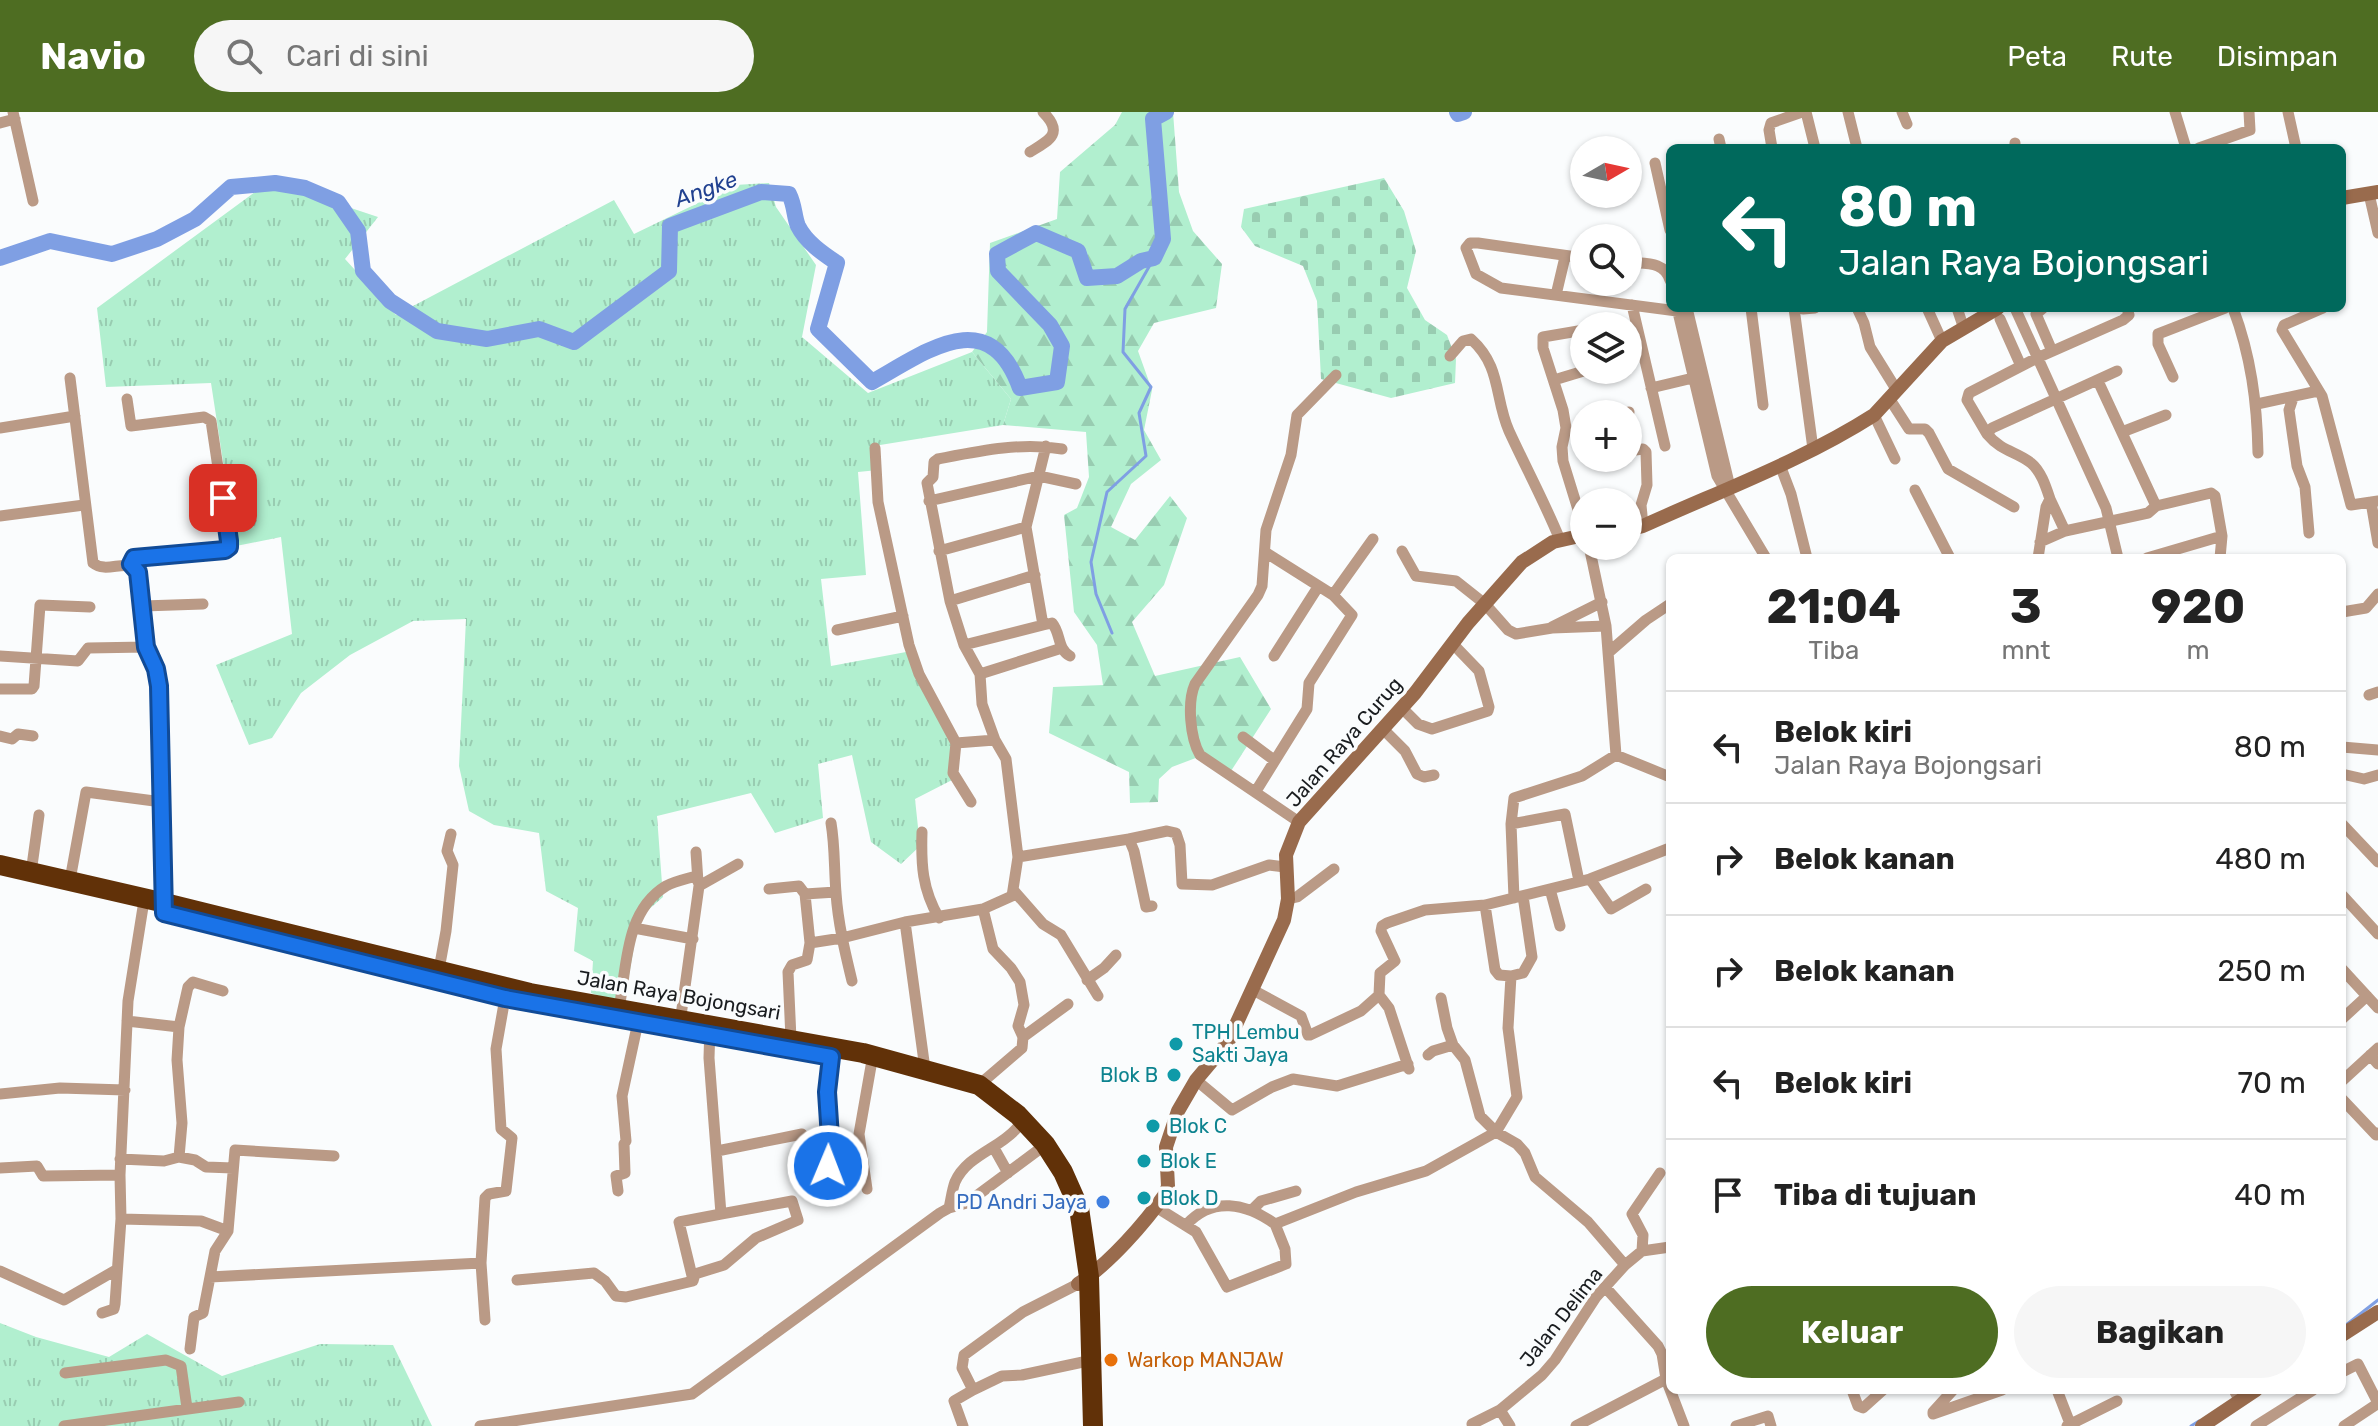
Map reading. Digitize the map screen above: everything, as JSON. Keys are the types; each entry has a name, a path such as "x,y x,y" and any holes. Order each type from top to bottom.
{"highway":[{"name":"Jalan Raya Bojongsari","path":"0,865 438,974 619,1009 871,1066 954,1088 974,1097 1017,1128 1037,1151 1068,1208 1083,1281 1084,1426"},
{"name":"Jalan Raya Bojongsari","path":"0,874 143,907 164,908"},
{"name":"Jalan Raya Bojongsari","path":"438,974 505,998 638,1022 680,1025"},
{"name":"Jalan Raya Bojongsari","path":"710,1031 791,1039 925,1069 979,1085 1018,1115 1045,1144 1063,1172 1079,1208 1093,1426"}],"main road":[{"path":"2346,197 2373,193"},
{"path":"1642,525 1780,465 1874,415 1942,341 1963,326 1999,313"},
{"name":"Jalan Raya Curug","path":"1083,1281 1156,1207 1168,1186 1168,1140 1178,1111 1196,1080 1222,1051 1284,920 1288,899 1285,867 1288,846 1299,822 1402,708 1452,643 1522,562 1536,551 1570,538"},
{"path":"2346,1332 2378,1312"},
{"path":"2202,1426 2237,1395"}],"street":[{"path":"1030,152 1051,139 1054,133 1045,112"},
{"path":"1771,144 1771,123 1804,112 1814,144"},
{"path":"1848,112 1856,144"},
{"path":"1902,112 1907,124"},
{"path":"2175,112 2185,144"},
{"path":"2210,144 2250,130 2249,112"},
{"path":"2288,112 2295,144"},
{"path":"0,123 14,116 33,201"},
{"path":"1655,163 1666,212"},
{"path":"2373,193 2378,233"},
{"path":"1570,257 1478,243 1470,243 1466,248 1476,274 1492,284 1666,308"},
{"path":"1556,295 1565,257"},
{"path":"1642,263 1660,265 1666,269"},
{"path":"1632,305 1665,446"},
{"path":"1681,312 1717,476 1727,488 1764,554"},
{"path":"1681,312 1727,488"},
{"path":"1751,312 1763,405"},
{"path":"1795,312 1813,449"},
{"path":"1859,312 1870,347 1909,429 1925,429 1948,469 2014,507"},
{"path":"1929,312 1942,341"},
{"path":"1958,312 1963,326"},
{"path":"2017,312 2088,465 2110,521 2117,554"},
{"path":"2038,312 2036,314 2052,351"},
{"path":"2065,531 2034,465 1999,446 1987,434 1966,396 2037,358 2127,318 2128,312"},
{"path":"2173,377 2158,344 2158,334 2215,312"},
{"path":"2234,312 2247,352 2257,404 2258,453"},
{"path":"2314,312 2282,328 2327,411 2351,505 2375,502 2378,543"},
{"path":"1999,313 2021,366"},
{"path":"1570,332 1543,337 1543,348 1566,428 1563,461 1571,488"},
{"path":"1450,356 1463,341 1471,339 1494,369 1499,401 1508,428 1560,540"},
{"path":"1987,434 1992,428 2117,371"},
{"path":"1299,822 1198,752 1190,699 1195,684 1258,595 1262,586 1269,516 1291,455 1297,415 1336,375"},
{"path":"1554,380 1570,375"},
{"path":"70,378 93,563 104,568 131,564"},
{"path":"1651,388 1693,378"},
{"path":"2098,381 2156,506"},
{"path":"2257,404 2318,391"},
{"path":"2293,398 2289,410 2297,466 2305,487 2309,533"},
{"path":"127,399 131,426 204,417 211,421 229,541 229,547 225,550 134,558 131,564"},
{"path":"1874,415 1895,459"},
{"path":"2122,432 2166,415"},
{"path":"0,428 75,416"},
{"path":"1043,625 1026,527 1046,446"},
{"path":"810,943 983,909 1008,898 1014,891 1018,857 1006,759 995,740 982,704 980,674 964,645 950,601 927,483 933,477 934,462 938,459 992,448 1046,446 1062,449"},
{"path":"875,448 878,502 903,616 919,674 956,743 953,773 971,802"},
{"path":"1642,449 1646,452 1647,485 1642,500"},
{"path":"1780,465 1791,494 1806,554"},
{"path":"929,501 1039,476 1076,484"},
{"path":"1915,490 1948,554"},
{"path":"2040,542 2065,531 2148,513 2156,506 2211,493 2216,501 2222,536 2220,554"},
{"path":"2038,554 2050,499"},
{"path":"0,516 84,505"},
{"path":"939,551 1026,527"},
{"path":"2161,554 2222,536"},
{"path":"1333,595 1373,539"},
{"path":"1402,551 1416,576 1456,581 1516,634 1552,628 1606,626"},
{"path":"1256,791 1307,709 1309,683 1352,615 1333,595 1265,552"},
{"path":"1592,560 1606,626 1616,755"},
{"path":"131,564 138,572 146,647 156,669 159,686 164,908"},
{"path":"950,601 1035,575"},
{"path":"1274,656 1318,587"},
{"path":"2346,611 2366,608 2378,594"},
{"path":"1552,628 1602,602"},
{"path":"143,606 203,604"},
{"path":"0,689 32,689 40,605 90,607"},
{"path":"1609,652 1666,607"},
{"path":"837,630 903,616"},
{"path":"964,645 1052,623 1056,627 1066,652 980,674"},
{"path":"1402,708 1418,724 1432,729 1488,711 1479,671 1452,643"},
{"path":"0,656 78,661 88,648 146,647"},
{"path":"1383,729 1405,751 1417,774 1424,777 1434,775"},
{"path":"0,736 12,739 18,734 33,736"},
{"path":"1243,737 1274,760"},
{"path":"956,743 995,740"},
{"path":"2346,747 2378,750"},
{"path":"1616,755 1666,775"},
{"path":"1485,905 1495,970 1499,975 1523,973 1532,957 1519,897 1511,824 1513,801 1518,795 1582,776 1616,755"},
{"path":"2346,775 2376,780"},
{"path":"70,880 86,792 162,802"},
{"path":"1511,824 1565,814 1584,880 1611,909 1646,889"},
{"path":"31,873 39,815"},
{"path":"831,823 842,938 852,981"},
{"path":"2346,828 2378,862"},
{"path":"1018,857 1167,831 1176,833 1180,845 1181,882 1212,885 1269,865 1285,867"},
{"path":"922,832 926,893 939,918"},
{"path":"438,974 453,865 447,851 451,834"},
{"path":"1129,839 1146,907 1152,906"},
{"path":"1253,990 1301,1016 1308,1035 1361,1011 1379,995 1379,975 1395,961 1381,931 1382,926 1425,910 1485,905 1584,880 1666,849"},
{"path":"680,1025 693,939 698,881 696,852"},
{"path":"619,1009 627,954 642,907 669,884 698,881 738,864"},
{"path":"1288,899 1297,897 1334,869"},
{"path":"769,889 799,886 805,894 810,943 807,960 792,965 788,972 791,1039"},
{"path":"1550,889 1560,926"},
{"path":"1014,891 1047,928 1061,935 1098,996"},
{"path":"805,894 836,892"},
{"path":"2346,899 2378,934"},
{"path":"102,1313 114,1307 121,1219 120,1159 127,1021 130,981 143,907"},
{"path":"979,1085 1022,1048 1023,1037 1018,1026 1024,1005 1020,982 993,949 983,909"},
{"path":"905,922 925,1069"},
{"path":"634,928 693,939"},
{"path":"1087,980 1116,955"},
{"path":"2346,973 2378,1008"},
{"path":"1275,1224 1356,1192 1426,1171 1496,1132 1517,1097 1508,1028 1511,976"},
{"path":"179,1157 182,1123 177,1060 179,1027 190,983 223,991"},
{"path":"1196,1080 1232,1110 1293,1079 1337,1086 1408,1066 1387,1002 1379,995"},
{"path":"2346,1015 2367,996"},
{"path":"485,1320 481,1263 485,1198 489,1194 506,1191 512,1138 501,1129 499,1102 497,1035 505,998"},
{"path":"1441,998 1447,1028 1453,1045 1465,1060 1480,1116 1496,1132 1517,1144 1525,1153 1535,1177 1588,1222 1625,1265"},
{"path":"1023,1037 1068,1004"},
{"path":"127,1021 179,1027"},
{"path":"618,1191 616,1176 625,1173 622,1096 638,1022"},
{"path":"710,1031 721,1214"},
{"path":"1428,1055 1453,1045"},
{"path":"2346,1078 2375,1056"},
{"path":"821,1199 818,1174 828,1167 827,1159 831,1153 827,1092 831,1057"},
{"path":"867,1189 859,1134 871,1066"},
{"path":"0,1094 60,1088 125,1090"},
{"path":"2346,1103 2376,1135 2378,1133"},
{"path":"949,1208 955,1183 964,1168 1006,1140 1017,1128"},
{"path":"717,1151 802,1134"},
{"path":"994,1148 1008,1173"},
{"path":"190,1349 194,1317 203,1313 215,1251 228,1231 235,1150 334,1156"},
{"path":"480,1426 692,1394 949,1208 967,1203 1037,1151"},
{"path":"120,1159 164,1161 179,1157 195,1160 206,1167 233,1168"},
{"path":"0,1168 37,1166 43,1176 120,1175"},
{"path":"1660,1173 1632,1214 1643,1235 1642,1251 1666,1248"},
{"path":"1252,1210 1261,1201 1296,1191"},
{"path":"792,1201 799,1217 744,1246 724,1265 695,1274 693,1281 679,1222 792,1201"},
{"path":"1156,1207 1202,1238 1227,1287 1286,1264 1285,1249 1275,1224 1252,1210 1218,1206 1208,1208 1196,1213 1186,1225"},
{"path":"121,1219 201,1221 228,1231"},
{"name":"Jalan Delima","path":"1472,1424 1500,1410 1542,1375 1596,1297 1642,1251"},
{"path":"210,1277 481,1263"},
{"path":"0,1271 64,1300 116,1270"},
{"path":"517,1280 594,1273 619,1298 693,1281"},
{"path":"973,1390 962,1368 961,1362 966,1352 1023,1312 1083,1281"},
{"path":"1576,1426 1666,1379 1658,1346 1605,1287"},
{"path":"65,1373 166,1360 176,1362 181,1366 187,1408"},
{"path":"963,1426 954,1401 973,1390 1002,1376 1022,1375 1083,1362"},
{"path":"2344,1426 2377,1404 2358,1364 2346,1370"},
{"path":"1672,1394 1684,1426"},
{"path":"1854,1394 1858,1406 1863,1408 1879,1394"},
{"path":"1950,1394 1932,1414 1982,1394"},
{"path":"2058,1394 2069,1426 2117,1401"},
{"path":"2256,1426 2307,1394"},
{"path":"67,1426 239,1402"},
{"path":"1500,1410 1510,1426"},
{"path":"1736,1426 1766,1416 1771,1426"}],"green space":[{"path":"1122,112 1173,112 1179,192 1193,231 1222,264 1216,308 1154,323 1138,351 1152,390 1144,430 1161,460 1131,484 1111,527 1135,540 1170,496 1187,518 1164,585 1132,622 1155,676 1240,657 1271,709 1231,771 1201,756 1172,767 1159,779 1158,802 1130,803 1129,772 1049,733 1053,687 1103,685 1097,645 1074,612 1064,515 1077,508 1089,477 1086,432 1003,425 1011,399 972,352 987,332 990,243 1057,219 1060,172 1115,125"},
{"path":"1384,178 1404,211 1416,251 1407,288 1425,320 1447,335 1456,359 1455,383 1391,398 1321,379 1317,301 1303,266 1255,246 1241,227 1244,209"},
{"path":"270,181 378,217 345,259 396,315 614,200 634,234 735,185 769,183 776,207 816,265 802,337 868,393 972,352 1011,399 1003,425 874,446 878,470 858,472 866,575 821,579 831,666 906,652 953,742 954,779 915,799 920,846 901,864 871,842 852,755 818,764 823,818 775,833 751,793 657,816 663,897 639,918 624,1004 591,993 593,961 574,951 578,908 546,891 539,833 494,825 469,811 459,766 466,619 413,621 350,655 301,693 272,738 249,745 216,665 292,634 281,537 236,546 211,383 106,387 97,308"},
{"path":"0,1323 36,1337 109,1357 147,1334 222,1376 320,1344 393,1345 432,1426 0,1426"}],"waterway":[{"name":"Angke","path":"0,258 50,241 112,254 157,239 195,219 231,187 275,183 305,188 338,202 358,231 363,271 390,301 437,331 487,339 539,329 574,342 669,271 670,226 761,192 789,194 801,232 837,263 818,329 872,382 934,348 974,340 991,347 1007,362 1020,388 1057,382 1062,346 1050,325 998,271 997,254 1036,233 1078,251 1087,278 1117,276 1141,261 1154,258 1163,239 1153,119 1166,112"},
{"name":"Angke","path":"1457,112 1464,112"},
{"path":"1112,633 1096,594 1091,562 1107,492 1146,456 1139,413 1151,387 1123,352 1125,309 1154,258"},
{"path":"2346,1325 2378,1300"},
{"path":"2191,1426 2199,1421"}],"place":[{"name":"TPH Lembu Sakti Jaya","path":"1176,1044"},
{"name":"Blok B","path":"1174,1075"},
{"name":"Blok C","path":"1153,1126"},
{"name":"Blok E","path":"1144,1161"},
{"name":"Blok D","path":"1144,1198"},
{"name":"PD Andri Jaya","path":"1103,1202"},
{"name":"Warkop MANJAW","path":"1111,1360"}],"route":[{"path":"223,498 229,541 229,547 225,550 134,558 131,564 138,572 145,614 146,647 156,669 159,686 164,913 505,998 831,1057 827,1092 831,1153 827,1159 828,1166"}]}
